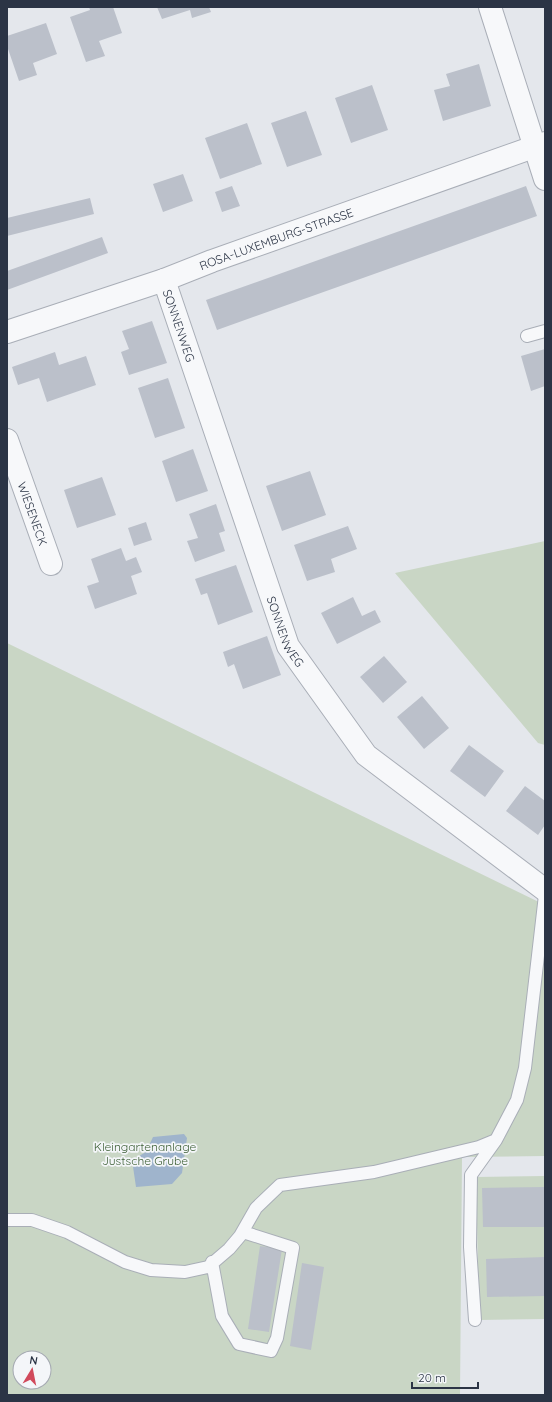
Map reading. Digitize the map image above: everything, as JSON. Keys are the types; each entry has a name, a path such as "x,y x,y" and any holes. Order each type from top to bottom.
{"street":[{"path":"490,7 540,145 545,179"},
{"name":"ROSA-LUXEMBURG-STRASSE","path":"7,332 164,280 212,261 540,145"},
{"name":"SONNENWEG","path":"164,280 288,646 366,755 545,890"},
{"name":"WIESENECK","path":"7,440 51,564"}],"lane":[{"path":"527,336 545,331"},
{"path":"475,1320 470,1247 471,1175 496,1140 517,1100 525,1068 545,895"},
{"path":"7,1220 32,1220 67,1232 125,1262 151,1270 185,1272 208,1266 229,1249 243,1232 256,1208 280,1185 374,1172 479,1148 496,1140"},
{"path":"212,1262 222,1316 239,1344 271,1351 277,1338 293,1248 243,1232"}],"green space":[{"path":"545,541 545,745 538,743 395,573"},
{"name":"Kleingartenanlage Justsche Grube","path":"7,643 545,905 545,1156 462,1157 460,1395 7,1395"},
{"path":"545,1176 545,1319 479,1320 476,1177"}],"water":[{"path":"184,1134 187,1138 182,1173 172,1184 136,1187 132,1160 146,1152 153,1137"}],"building":[{"path":"89,7 113,7 122,33 99,41 105,56 86,62 70,17 90,10"},
{"path":"157,7 209,7 211,12 192,18 190,10 162,19"},
{"path":"46,23 57,54 33,63 37,75 19,81 7,46 7,36"},
{"path":"479,64 491,106 443,121 434,90 450,86 446,74"},
{"path":"372,85 388,130 351,143 335,98"},
{"path":"306,111 322,155 287,167 271,123"},
{"path":"247,123 262,164 220,179 205,138"},
{"path":"183,174 193,201 163,212 153,184"},
{"path":"232,186 240,206 222,212 215,192"},
{"path":"526,186 537,216 217,330 206,300"},
{"path":"90,198 94,214 7,236 7,218"},
{"path":"102,237 108,253 7,290 7,271"},
{"path":"152,321 167,363 129,375 121,352 129,349 122,331"},
{"path":"545,349 545,386 531,391 521,356"},
{"path":"55,352 59,365 86,356 96,385 47,402 39,378 18,385 12,367"},
{"path":"168,378 185,428 155,438 138,388"},
{"path":"193,449 208,491 176,502 162,461"},
{"path":"310,471 326,515 282,531 266,486"},
{"path":"102,477 116,515 77,528 64,490"},
{"path":"216,504 225,531 219,533 225,551 195,562 187,541 198,538 189,514"},
{"path":"146,522 152,540 134,546 128,528"},
{"path":"348,526 357,549 331,559 335,572 307,581 294,545"},
{"path":"121,548 126,561 136,557 142,572 131,576 137,594 95,609 87,586 99,582 91,559"},
{"path":"236,565 253,612 218,625 207,593 201,595 195,579"},
{"path":"353,597 362,616 375,610 381,622 337,644 321,613"},
{"path":"267,636 281,675 243,689 234,664 228,667 223,652"},
{"path":"384,656 407,682 383,703 360,677"},
{"path":"422,696 449,728 424,749 397,717"},
{"path":"469,745 504,771 485,797 450,771"},
{"path":"525,786 545,801 545,825 538,835 506,811"},
{"path":"545,1187 545,1227 483,1227 482,1188"},
{"path":"260,1246 282,1249 269,1332 248,1329"},
{"path":"545,1257 545,1296 487,1297 486,1259"},
{"path":"302,1263 324,1267 311,1350 290,1346"}]}
